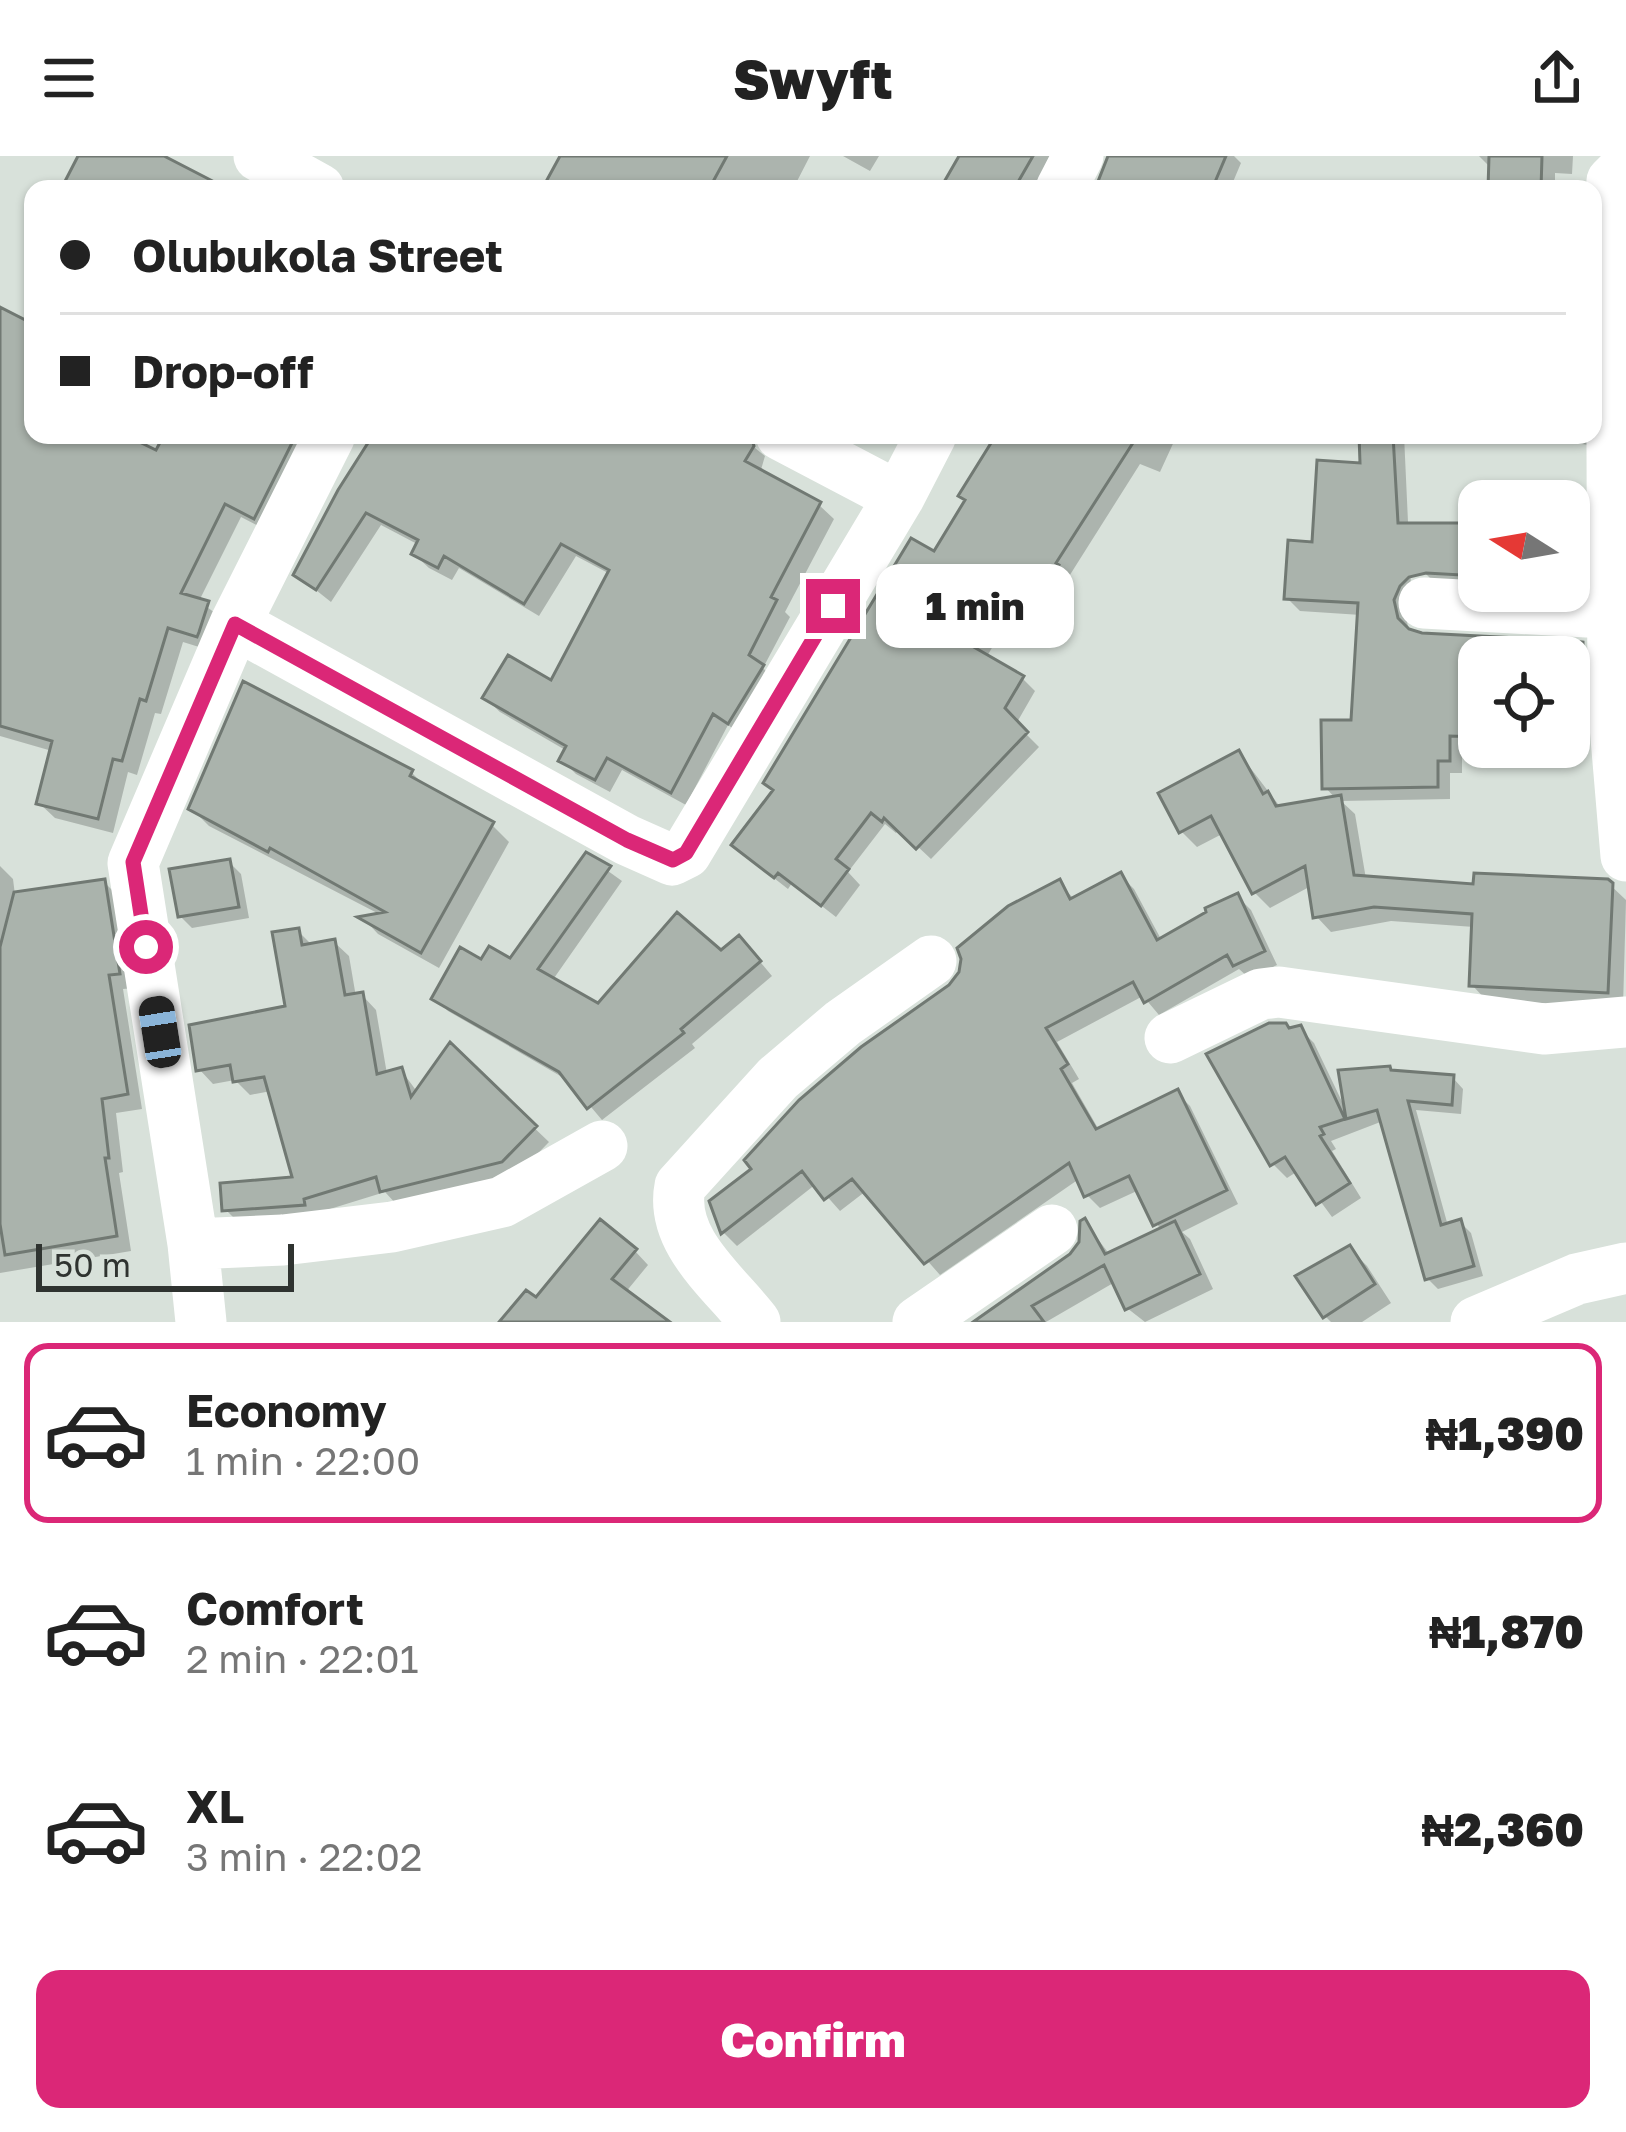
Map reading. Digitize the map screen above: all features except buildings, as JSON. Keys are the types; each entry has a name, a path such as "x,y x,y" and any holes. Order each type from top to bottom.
{"street":[{"path":"259,156 303,180"},
{"path":"1626,167 1612,181 1611,194 1620,606 1612,702 1626,856"},
{"path":"325,444 235,624 133,862 197,1289 283,1240 392,1228 502,1202 602,1146"},
{"path":"799,444 899,496"},
{"path":"235,624 627,840 673,860 686,853 926,444"},
{"path":"1424,603 1587,612 1620,606"},
{"path":"755,1322 699,1257 682,1227 676,1205 680,1186 778,1078 843,1023 931,961"},
{"path":"1169,1038 1261,994 1279,992 1544,1029 1626,1022"},
{"path":"918,1322 1052,1230"},
{"path":"1476,1322 1577,1279 1626,1268"}],"route":[{"path":"146,947 133,862 235,624 627,840 673,860 686,853 833,606"}]}
